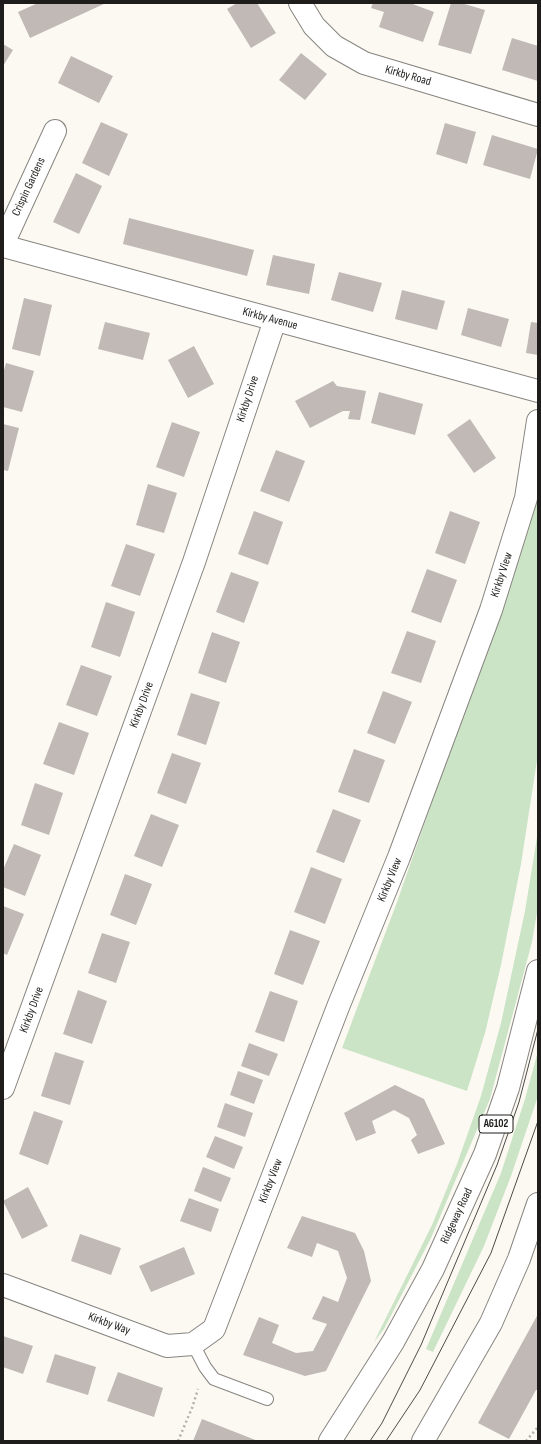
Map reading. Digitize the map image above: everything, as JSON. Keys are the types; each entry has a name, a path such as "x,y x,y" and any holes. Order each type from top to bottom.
{"main road":[{"name":"Kirkby Road","path":"300,3 314,26 334,46 364,63 538,115"},
{"name":"Crispin Gardens","path":"3,245 55,131"},
{"name":"Kirkby Avenue","path":"3,245 538,391"},
{"name":"Kirkby Drive","path":"3,1088 194,562 275,320"},
{"name":"Kirkby View","path":"193,1344 214,1329 338,1007 399,857 488,617 526,498 538,422"},
{"name":"Ridgeway Road","path":"330,1441 360,1396 404,1322 433,1269 485,1154 508,1088 538,971"},
{"path":"423,1441 491,1323 519,1259 538,1204"},
{"name":"Kirkby Way","path":"3,1285 167,1346 193,1344"}],"lane":[{"path":"193,1344 205,1367 214,1379 267,1399"}],"path":[{"path":"178,1441 192,1408 205,1367"},
{"path":"526,1441 538,1427"}],"green space":[{"path":"538,491 538,754 521,864 501,965 485,1033 467,1091 342,1048 397,902 536,505"},
{"path":"538,831 538,907 532,942 490,1099 431,1238 384,1329 374,1342 432,1225 457,1164 481,1096 501,1023 525,911"},
{"path":"538,1051 538,1096 511,1176 484,1246 433,1352 426,1349 501,1173 525,1099"}],"building":[{"path":"38,3 106,3 30,38 18,12"},
{"path":"237,3 257,3 276,33 251,48 227,9"},
{"path":"373,3 410,3 434,12 423,42 379,27 384,12 371,8"},
{"path":"451,3 461,3 485,10 471,54 438,45"},
{"path":"512,38 538,46 538,81 502,70"},
{"path":"3,44 13,50 3,66"},
{"path":"301,53 327,74 305,100 279,80"},
{"path":"71,56 113,76 99,103 58,83"},
{"path":"101,122 128,134 109,176 82,163"},
{"path":"445,123 476,132 467,164 436,154"},
{"path":"492,135 538,149 530,179 483,165"},
{"path":"76,173 102,186 79,234 53,222"},
{"path":"129,218 254,250 247,276 123,244"},
{"path":"273,255 315,264 309,294 266,285"},
{"path":"339,272 382,283 373,312 331,300"},
{"path":"402,290 445,301 437,330 395,319"},
{"path":"24,298 52,305 40,356 12,349"},
{"path":"468,308 509,319 501,347 461,335"},
{"path":"105,322 150,333 143,360 98,349"},
{"path":"531,322 538,323 538,355 526,353"},
{"path":"194,346 214,384 188,398 168,360"},
{"path":"6,363 34,371 22,412 3,407 3,374"},
{"path":"333,381 337,386 366,391 360,420 348,419 350,411 343,411 310,428 295,401"},
{"path":"379,392 423,404 415,435 371,423"},
{"path":"470,419 496,458 474,473 447,435"},
{"path":"172,422 200,432 184,477 156,467"},
{"path":"3,424 19,428 8,471 3,470"},
{"path":"276,450 305,461 289,502 260,491"},
{"path":"148,484 177,493 164,533 136,525"},
{"path":"254,511 283,522 268,565 238,554"},
{"path":"450,511 480,522 465,564 435,553"},
{"path":"126,544 155,554 140,596 111,586"},
{"path":"427,569 457,580 441,623 411,612"},
{"path":"231,572 259,582 244,623 216,612"},
{"path":"106,602 135,612 120,657 91,647"},
{"path":"407,631 436,641 421,683 391,673"},
{"path":"212,632 240,642 226,683 198,673"},
{"path":"81,665 112,676 97,716 66,705"},
{"path":"383,691 412,702 395,744 367,733"},
{"path":"191,693 220,702 206,745 177,735"},
{"path":"59,722 89,733 74,775 43,764"},
{"path":"354,749 385,760 369,803 338,792"},
{"path":"172,753 201,763 186,804 157,793"},
{"path":"35,783 63,793 49,835 21,825"},
{"path":"333,809 361,820 344,863 316,852"},
{"path":"151,814 179,825 162,867 134,856"},
{"path":"14,844 41,855 25,896 3,887 3,870"},
{"path":"311,867 342,879 325,924 294,912"},
{"path":"125,874 152,884 136,925 110,915"},
{"path":"3,906 24,914 7,955 3,953"},
{"path":"290,930 320,941 303,985 274,974"},
{"path":"102,933 130,942 116,983 88,973"},
{"path":"78,990 107,1001 92,1044 63,1034"},
{"path":"270,991 298,1001 284,1042 255,1032"},
{"path":"249,1043 278,1054 269,1076 241,1066"},
{"path":"55,1052 84,1061 70,1105 41,1096"},
{"path":"238,1071 263,1080 254,1104 230,1095"},
{"path":"395,1085 424,1099 445,1144 418,1154 411,1140 417,1135 409,1118 394,1110 372,1121 376,1133 356,1141 344,1113"},
{"path":"225,1103 253,1113 245,1137 217,1127"},
{"path":"34,1111 63,1121 48,1165 19,1154"},
{"path":"215,1136 243,1147 234,1169 206,1157"},
{"path":"203,1167 231,1178 221,1202 194,1191"},
{"path":"28,1187 48,1226 22,1239 3,1201"},
{"path":"189,1198 219,1209 211,1232 180,1221"},
{"path":"302,1216 355,1233 364,1251 371,1281 326,1371 305,1376 243,1355 259,1317 279,1325 272,1343 296,1353 313,1351 327,1324 312,1319 323,1296 338,1302 347,1278 338,1251 317,1243 312,1257 287,1248"},
{"path":"80,1234 121,1248 111,1275 71,1261"},
{"path":"184,1247 195,1274 151,1292 139,1266"},
{"path":"538,1314 538,1390 536,1390 509,1439 478,1423"},
{"path":"3,1336 33,1346 23,1374 3,1367"},
{"path":"55,1354 96,1367 88,1395 46,1382"},
{"path":"118,1372 163,1388 154,1417 107,1401"},
{"path":"202,1419 258,1441 193,1441"}],"tram line":[{"path":"370,1441 382,1423 421,1345 497,1165 519,1102 538,1029"},
{"path":"386,1441 420,1390 491,1253 538,1121"}]}
